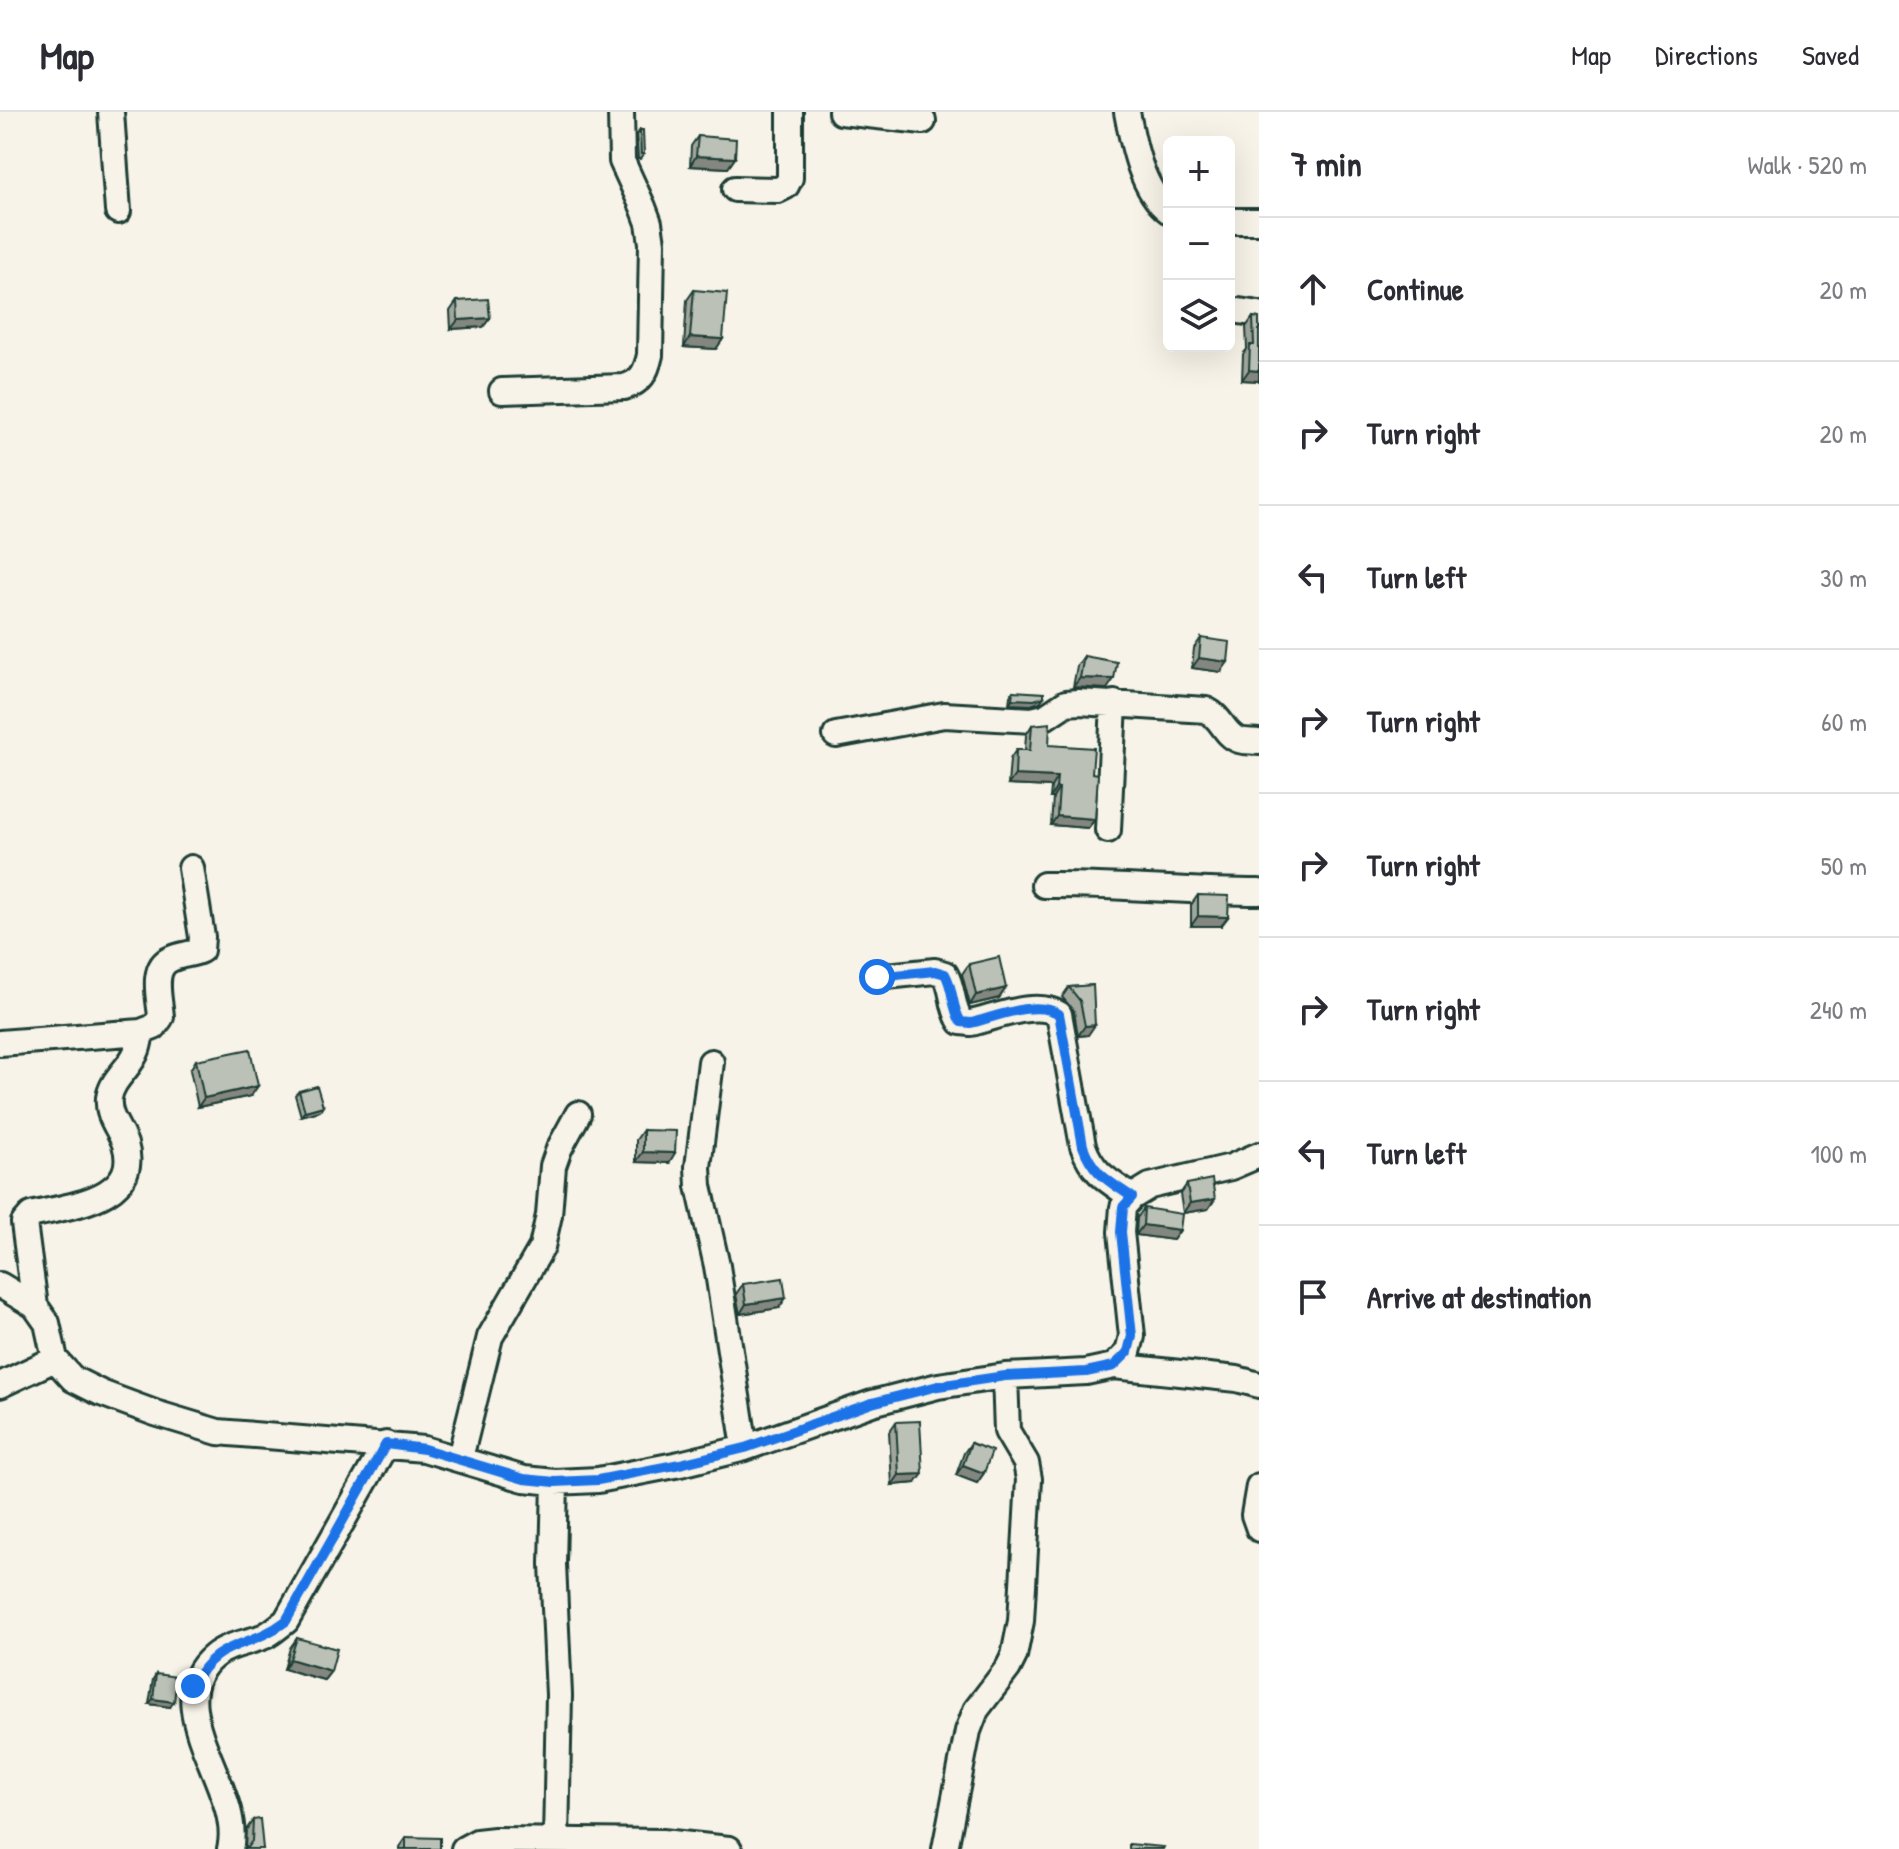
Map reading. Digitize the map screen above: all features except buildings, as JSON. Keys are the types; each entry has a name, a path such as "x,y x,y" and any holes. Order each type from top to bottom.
{"street":[{"path":"111,112 118,211"},
{"path":"502,391 624,387 637,383 647,371 652,243 646,215 622,161 621,112"},
{"path":"735,189 778,190 786,186 790,178 790,112"},
{"path":"841,112 923,121"},
{"path":"1127,112 1149,186 1157,202 1165,208"},
{"path":"1235,221 1259,221"},
{"path":"836,735 944,715 1032,720 1045,717 1066,703 1114,703 1206,710 1217,715 1223,726 1238,740 1259,742"},
{"path":"1108,830 1114,703"},
{"path":"0,1043 141,1032 154,1027 161,1017 158,974 162,963 201,950 202,937 191,868"},
{"path":"1044,885 1111,884 1205,892 1259,892"},
{"path":"877,977 935,971 945,974 950,982 955,1014 961,1022 971,1023 1038,1008 1050,1008 1059,1014 1083,1146 1089,1163 1096,1172 1132,1197"},
{"path":"35,1306 24,1223 31,1215 102,1197 115,1187 124,1174 127,1157 124,1142 109,1109 110,1094 137,1052 141,1032"},
{"path":"711,1062 698,1167 699,1186 717,1266 745,1448"},
{"path":"460,1458 490,1337 542,1247 549,1215 553,1166 578,1114"},
{"path":"1114,1366 1128,1352 1132,1336 1121,1232 1123,1207 1150,1186 1231,1167 1259,1155"},
{"path":"0,1285 35,1306 47,1323 55,1359 73,1379 101,1393 218,1432 424,1449 524,1479 555,1482 598,1480 680,1464 745,1448 872,1403 938,1386 1005,1376 1086,1372 1114,1366 1237,1379 1259,1385"},
{"path":"0,1385 55,1359"},
{"path":"945,1849 968,1731 976,1710 1014,1656 1021,1621 1029,1479 1026,1463 1007,1431 1005,1376"},
{"path":"230,1849 231,1827 192,1705 193,1686 200,1672 224,1649 268,1635 286,1621 386,1444"},
{"path":"555,1482 553,1564 559,1695 556,1840"},
{"path":"1259,1486 1254,1515 1259,1529"},
{"path":"464,1849 477,1842 495,1840 662,1842 729,1849"}],"route":[{"path":"193,1686 200,1672 224,1649 268,1635 286,1621 386,1444 460,1458 524,1479 555,1482 598,1480 745,1448 872,1403 938,1386 1005,1376 1086,1372 1114,1366 1128,1352 1132,1336 1121,1232 1123,1207 1132,1197 1096,1172 1089,1163 1083,1146 1059,1014 1050,1008 1038,1008 971,1023 961,1022 955,1014 950,982 945,974 935,971 877,977"}]}
